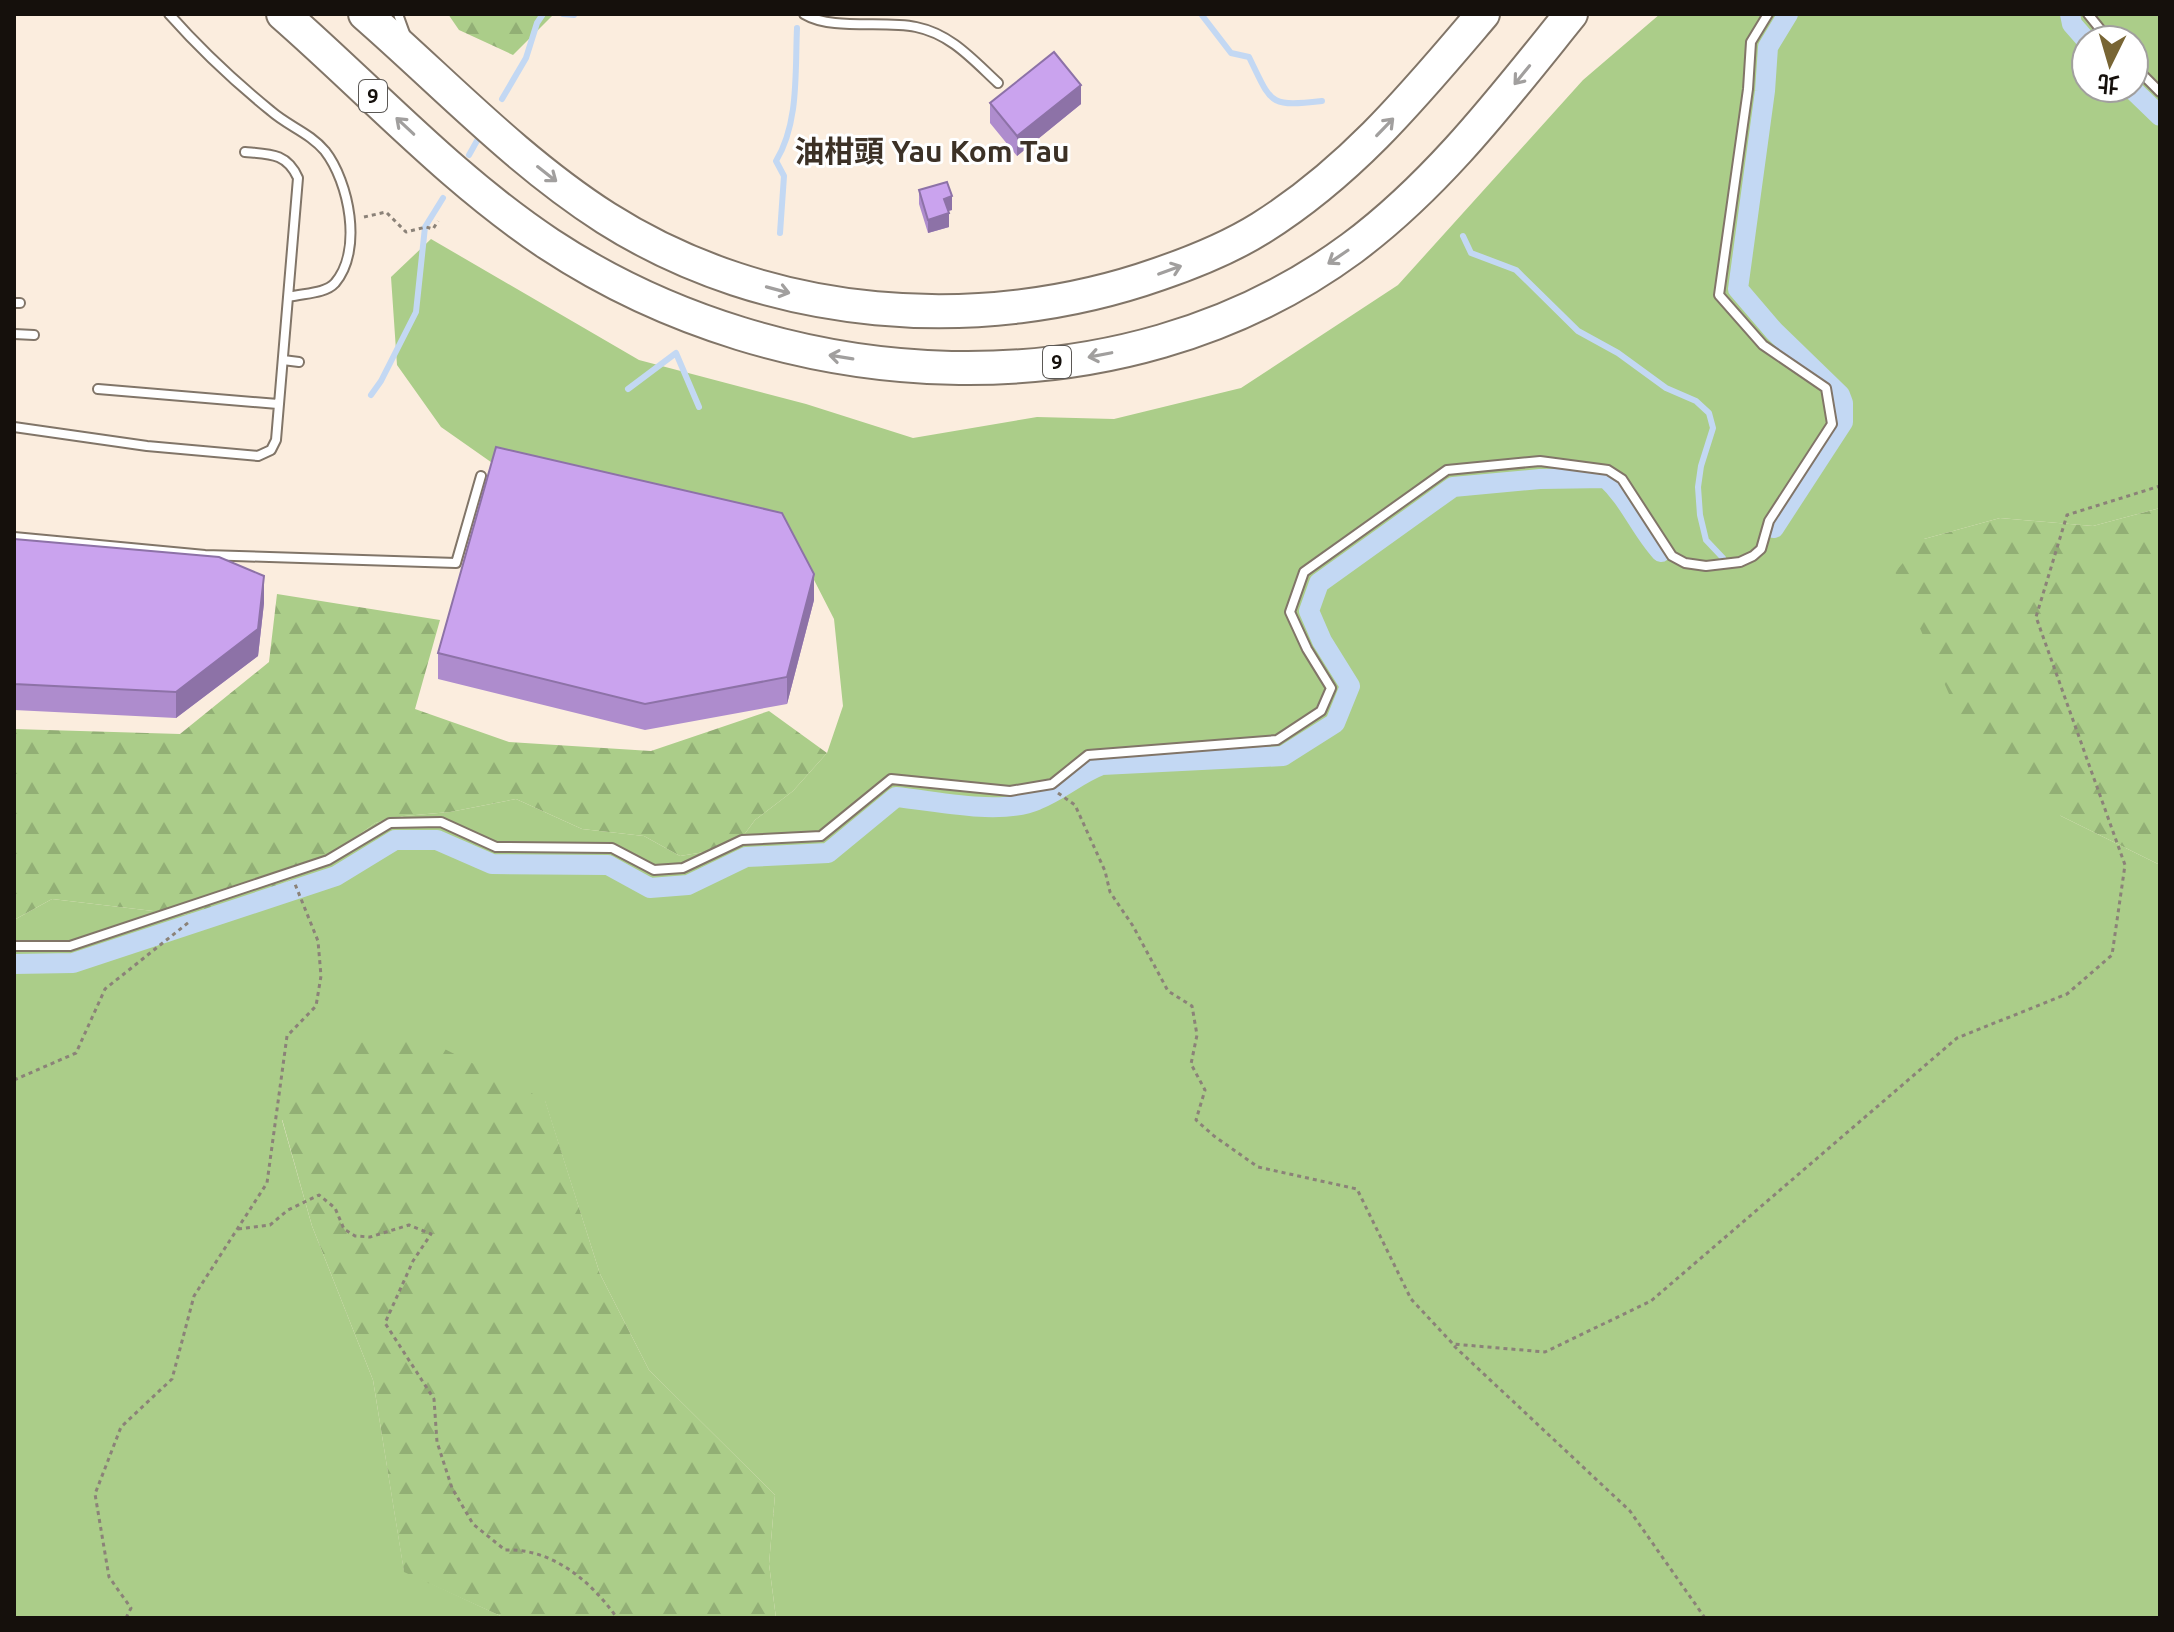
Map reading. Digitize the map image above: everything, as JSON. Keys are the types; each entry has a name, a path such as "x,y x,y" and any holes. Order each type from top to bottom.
{"highway":[{"name":"9","path":"283,14 462,179 552,246 620,285 715,326 788,347 896,365 994,368 1080,359 1144,346 1254,306 1320,269 1377,229 1426,184 1478,128 1571,14"},
{"path":"365,14 486,125 545,174 606,218 663,248 722,273 810,299 883,309 966,311 1055,301 1137,282 1224,249 1313,192 1370,143 1483,14"}],"lane":[{"path":"169,14 222,70 275,115 306,133 324,150 336,169 349,204 351,220 346,259 336,282 326,290 289,297"},
{"path":"398,14 414,57"},
{"path":"804,14 825,21 917,27 954,42 998,83"},
{"path":"14,946 70,946 328,860 390,823 441,822 496,847 612,848 654,870 683,868 742,840 821,836 891,779 1010,791 1052,784 1088,755 1277,740 1321,711 1331,688 1307,649 1290,612 1304,572 1447,470 1540,461 1608,470 1622,479 1672,556 1685,563 1706,566 1740,562 1753,556 1765,541 1769,521 1832,424 1826,388 1763,345 1719,295 1748,89 1751,42 1768,14"},
{"path":"14,427 147,446 258,456 271,450 276,440 298,178 289,163 279,155 245,152"},
{"path":"14,334 34,335"},
{"path":"283,360 299,362"},
{"path":"98,389 278,404"},
{"path":"14,537 205,555 456,563 481,476"}],"path":[{"path":"356,219 386,212 406,232 426,227 433,229 438,221"},
{"path":"1453,1344 1545,1352 1651,1301 1957,1038 2067,994 2112,955 2125,865 2036,617 2067,515 2160,486"},
{"path":"1061,797 1075,805 1105,871 1110,892 1133,926 1168,991 1192,1006 1197,1035 1191,1064 1205,1090 1196,1120 1258,1167 1357,1189 1411,1299 1453,1344 1630,1511 1705,1618"},
{"path":"126,1618 131,1608 109,1577 95,1494 121,1427 172,1379 194,1296 267,1183 287,1036 316,1006 321,976 318,941 294,880"},
{"path":"14,1080 76,1053 105,989 192,920"},
{"path":"238,1229 270,1225 288,1210 319,1195 335,1208 344,1229 355,1236 370,1237 409,1225 431,1234 413,1261 385,1323 434,1399 437,1442 452,1488 473,1524 505,1550 524,1549 564,1565 602,1596 617,1618"}],"green space":[{"path":"448,14 554,14 513,55 459,30"},
{"path":"1660,14 2160,14 2160,508 2093,526 2000,518 1924,539 2061,816 2160,865 2160,1618 776,1618 769,1564 775,1495 649,1370 600,1274 545,1101 282,1120 312,1226 373,1380 404,1571 505,1618 14,1618 14,920 52,899 187,915 259,896 319,864 375,823 516,799 582,829 644,836 680,856 735,847 755,820 793,791 827,753 843,706 834,619 790,533 498,467 441,427 397,365 391,277 431,239 639,360 806,404 913,438 1037,417 1114,419 1241,388 1398,285 1583,80"},
{"path":"2160,508 2160,865 2061,816 1961,721 1895,572 1924,539 2000,518 2093,526"},
{"path":"277,594 440,620 415,709 509,742 651,751 769,711 827,753 793,791 755,820 735,847 680,856 644,836 582,829 516,799 375,823 319,864 259,896 187,915 52,899 14,920 14,729 180,734 269,662"},
{"path":"421,1037 545,1100 600,1274 649,1370 775,1495 769,1564 776,1618 505,1618 404,1572 373,1380 312,1226 282,1119 333,1045"}],"building":[{"path":"1054,52 1081,85 1017,136 990,103"},
{"path":"947,182 952,196 944,199 949,213 928,220 919,190"},
{"path":"496,447 782,513 814,574 787,677 645,704 438,653"},
{"path":"14,539 219,557 264,576 258,629 176,692 14,684"}],"waterway":[{"path":"502,99 526,58 543,14"},
{"path":"563,14 574,15"},
{"path":"1201,14 1231,53 1249,57 1274,99 1291,103 1322,101"},
{"path":"1774,528 1843,422 1840,395 1774,331 1738,289 1765,91 1768,47 1788,14"},
{"path":"2070,14 2072,24"},
{"path":"780,233 784,176 776,161 789,131 792,114 797,28"},
{"path":"2148,104 2160,116"},
{"path":"469,155 478,139"},
{"path":"371,395 416,312 425,227 443,198"},
{"path":"1463,236 1471,253 1516,270 1578,331 1618,353 1666,388 1696,401 1709,413 1713,428 1701,466 1698,487 1700,515 1706,540 1723,558"},
{"path":"628,389 676,353 699,407"},
{"path":"14,964 73,963 336,876 395,840 437,840 492,864 608,865 650,888 688,885 746,857 828,853 896,797 1005,807 1037,800 1102,765 1283,756 1335,723 1350,686 1322,641 1309,611 1319,583 1453,487 1540,479 1606,478 1661,552"}],"district":[{"name":"油柑頭 Yau Kom Tau","path":"932,152"}]}
